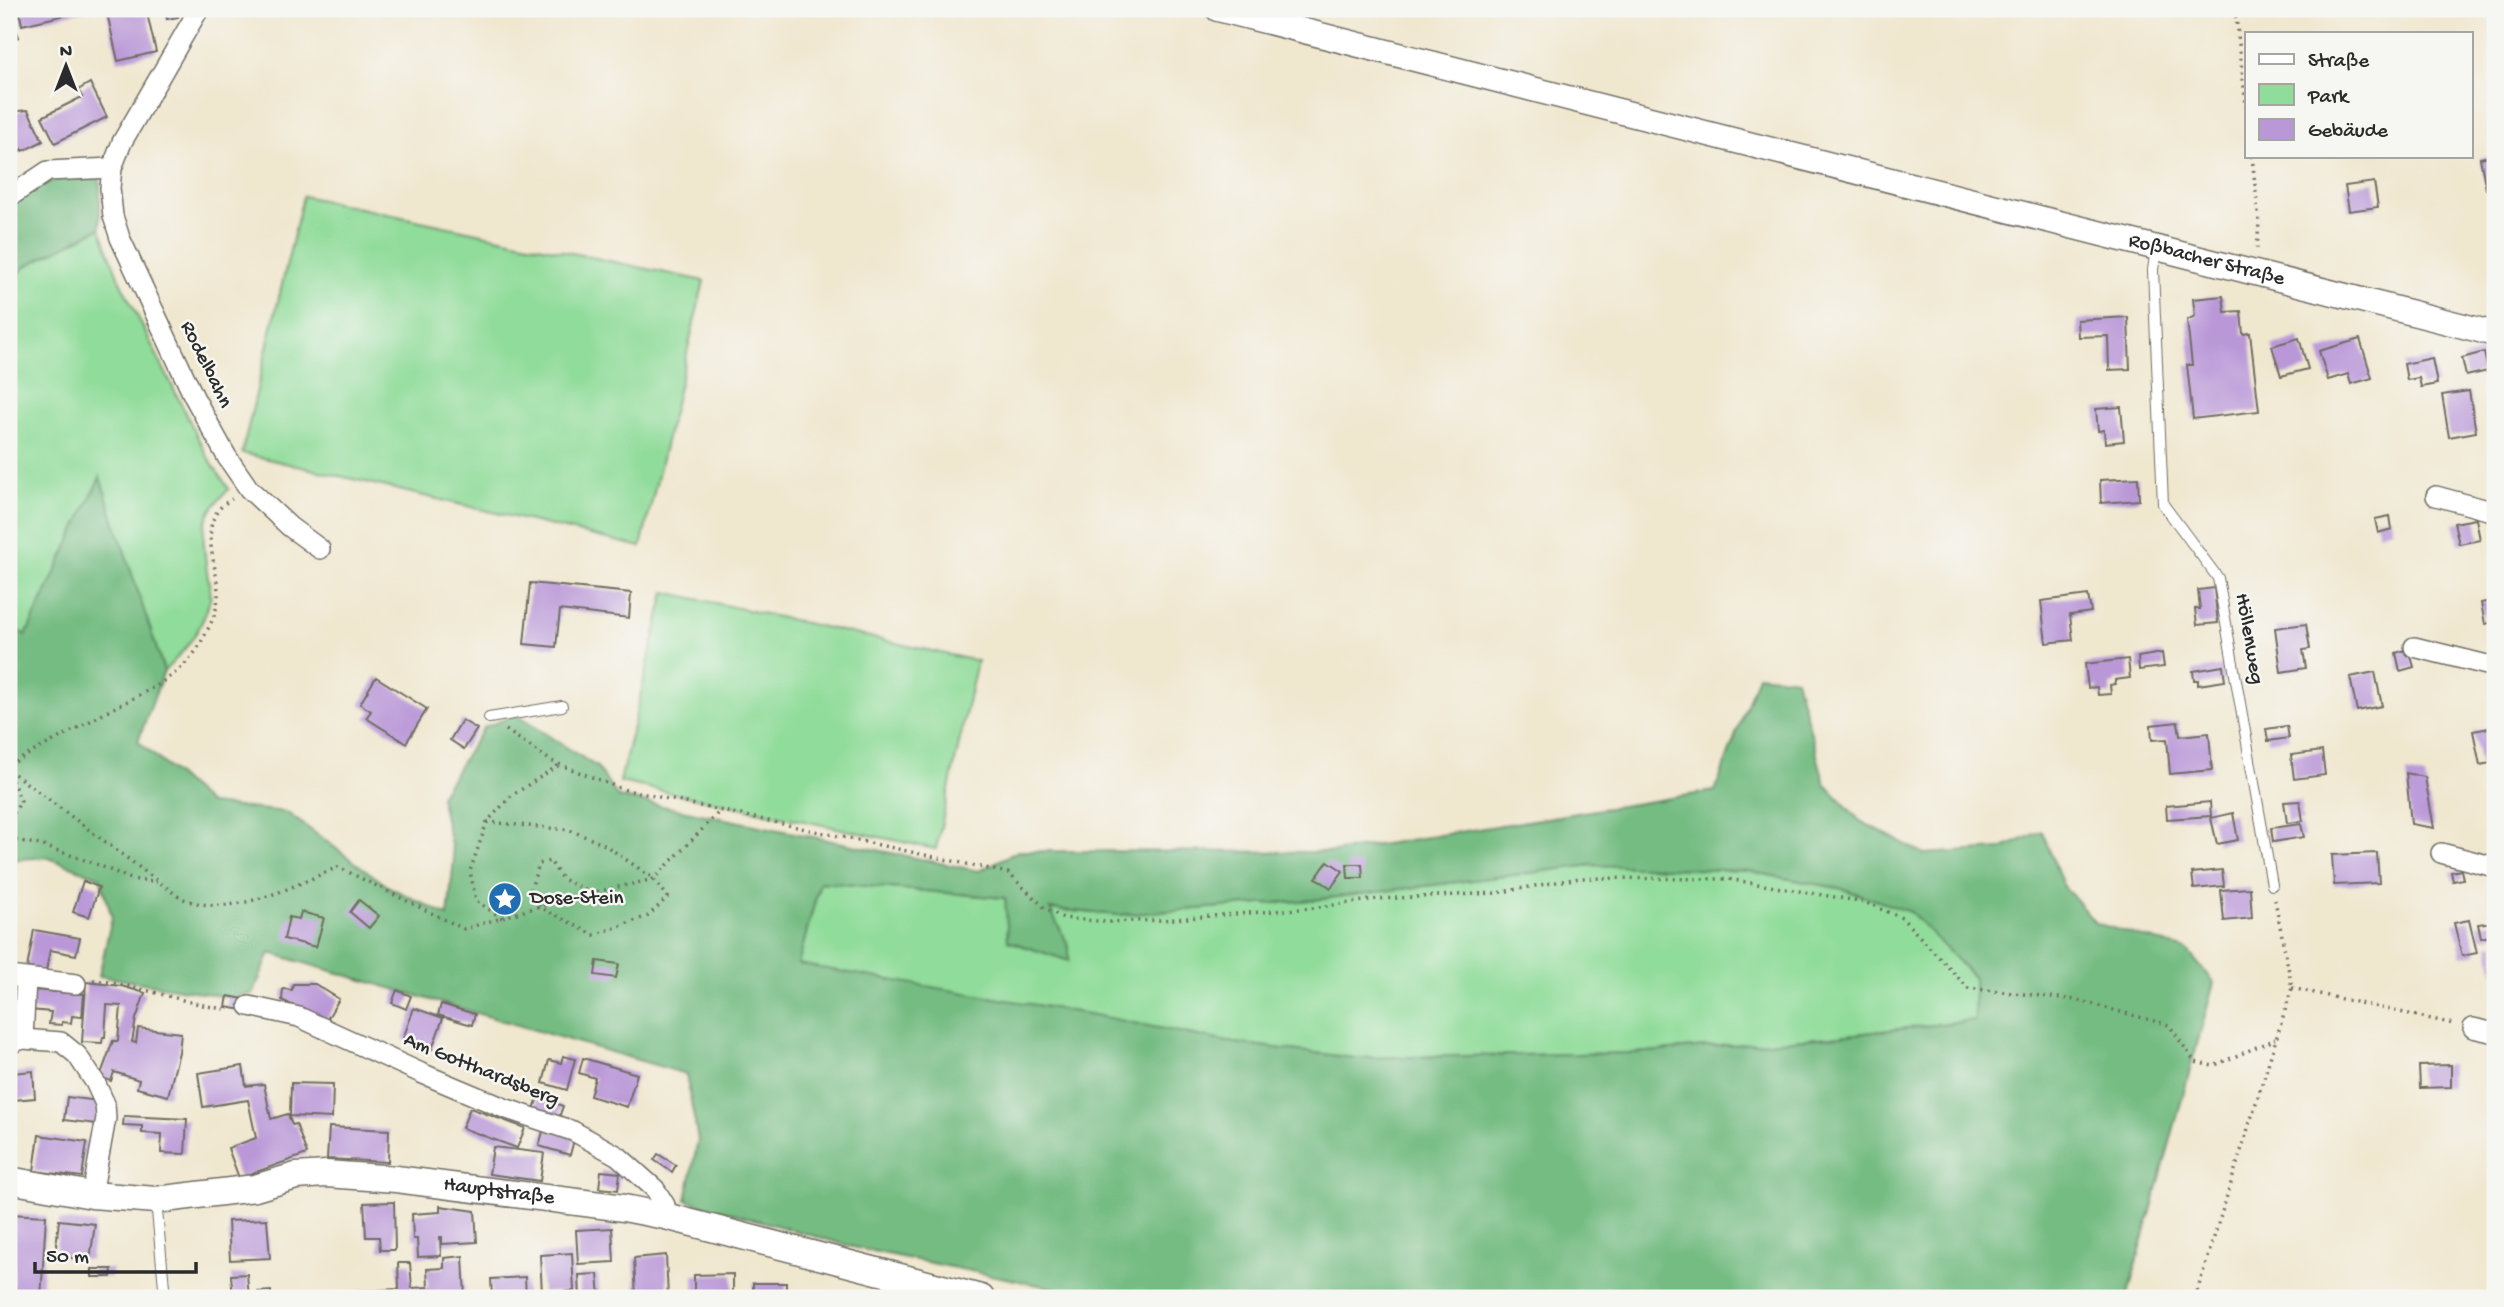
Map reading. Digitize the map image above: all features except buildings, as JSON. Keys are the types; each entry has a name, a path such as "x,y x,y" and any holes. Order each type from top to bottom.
{"main road":[{"name":"Hauptstraße","path":"9,1180 92,1195 156,1199 256,1188 296,1176 326,1174 396,1179 624,1208 665,1216 981,1298"}],"street":[{"name":"Rodelbahn","path":"199,9 122,142 111,168 113,216 120,238 194,397 227,457 249,489 290,527 320,549"},
{"name":"Roßbacher Straße","path":"1219,9 2495,334"},
{"path":"9,197 48,171 111,168"},
{"path":"2436,496 2495,512"},
{"path":"2414,647 2495,667"},
{"path":"2441,853 2495,867"},
{"path":"76,984 18,977 16,1042 61,1042 69,1047 95,1082 105,1104 106,1118 92,1195"},
{"name":"Am Gotthardsberg","path":"251,1006 299,1017 492,1103 573,1131 618,1156 655,1189 665,1205 665,1216"},
{"path":"2473,1028 2495,1033"}],"lane":[{"name":"Höllenweg","path":"2157,248 2153,270 2163,504 2218,578 2272,885"},
{"path":"489,718 562,706"},
{"path":"156,1199 165,1298"}],"path":[{"path":"2235,9 2245,96"},
{"path":"2251,272 2258,246 2259,222 2252,158"},
{"path":"9,770 170,677 196,650 213,620 218,596 211,546 211,523 220,505 249,489"},
{"path":"489,718 559,765 622,789 1008,873 1045,908 1063,918 1108,922 1161,920 1311,908 1379,899 1496,893 1578,877 1728,879 1864,902 1902,918 1968,988 2077,1000 2169,1025 2195,1062 2213,1066 2275,1039"},
{"path":"502,918 476,901 470,871 487,822 511,796 559,765"},
{"path":"9,770 21,801 9,821"},
{"path":"9,770 159,882 192,903 219,905 253,900 338,867 464,929 540,906 654,879 721,810"},
{"path":"487,822 570,830 605,845 654,879 668,897 648,915 594,935 540,906 529,894 539,864 550,861 562,879 593,893"},
{"path":"9,839 41,845 131,879 159,882"},
{"path":"2195,1298 2292,988 2272,885"},
{"path":"76,984 80,980 114,982 197,1005 249,1013 251,1006"},
{"path":"2292,988 2473,1028"}],"green space":[{"path":"55,179 100,179 100,228 24,267 9,291 9,202"},
{"path":"303,196 704,281 641,547 242,453"},
{"path":"100,228 119,279 207,456 229,489 212,509 205,526 204,546 211,593 207,610 192,639 164,671 100,478 26,636 9,625 9,291 24,267"},
{"path":"100,477 164,671 138,741 209,804 286,812 389,887 448,916 454,859 440,796 484,727 516,715 597,767 618,797 979,871 1018,851 1334,852 1715,791 1758,675 1796,679 1825,784 1860,821 1924,854 2001,849 2042,831 2063,885 2095,923 2187,950 2214,983 2127,1298 1088,1298 1049,1287 857,1248 686,1200 698,1140 686,1074 270,953 253,994 230,997 99,976 112,917 100,877 46,857 9,860 9,625 26,635","holes":["1592,865 1747,871 1843,889 1911,912 1974,978 1975,1020 1831,1037 1634,1053 1355,1058 1228,1042 1094,1015 798,964 820,882 1005,898 1008,941 1069,961 1069,947 1050,909 1118,915 1313,900"]},
{"path":"665,592 977,661 936,849 620,782"},
{"path":"1592,865 1747,871 1843,889 1911,912 1974,978 1975,1020 1831,1037 1634,1053 1355,1058 1228,1042 1094,1015 798,965 820,882 1005,898 1069,960 1069,947 1049,909 1118,915 1313,900"}],"place":[{"name":"Dose-Stein","path":"505,899"}]}
